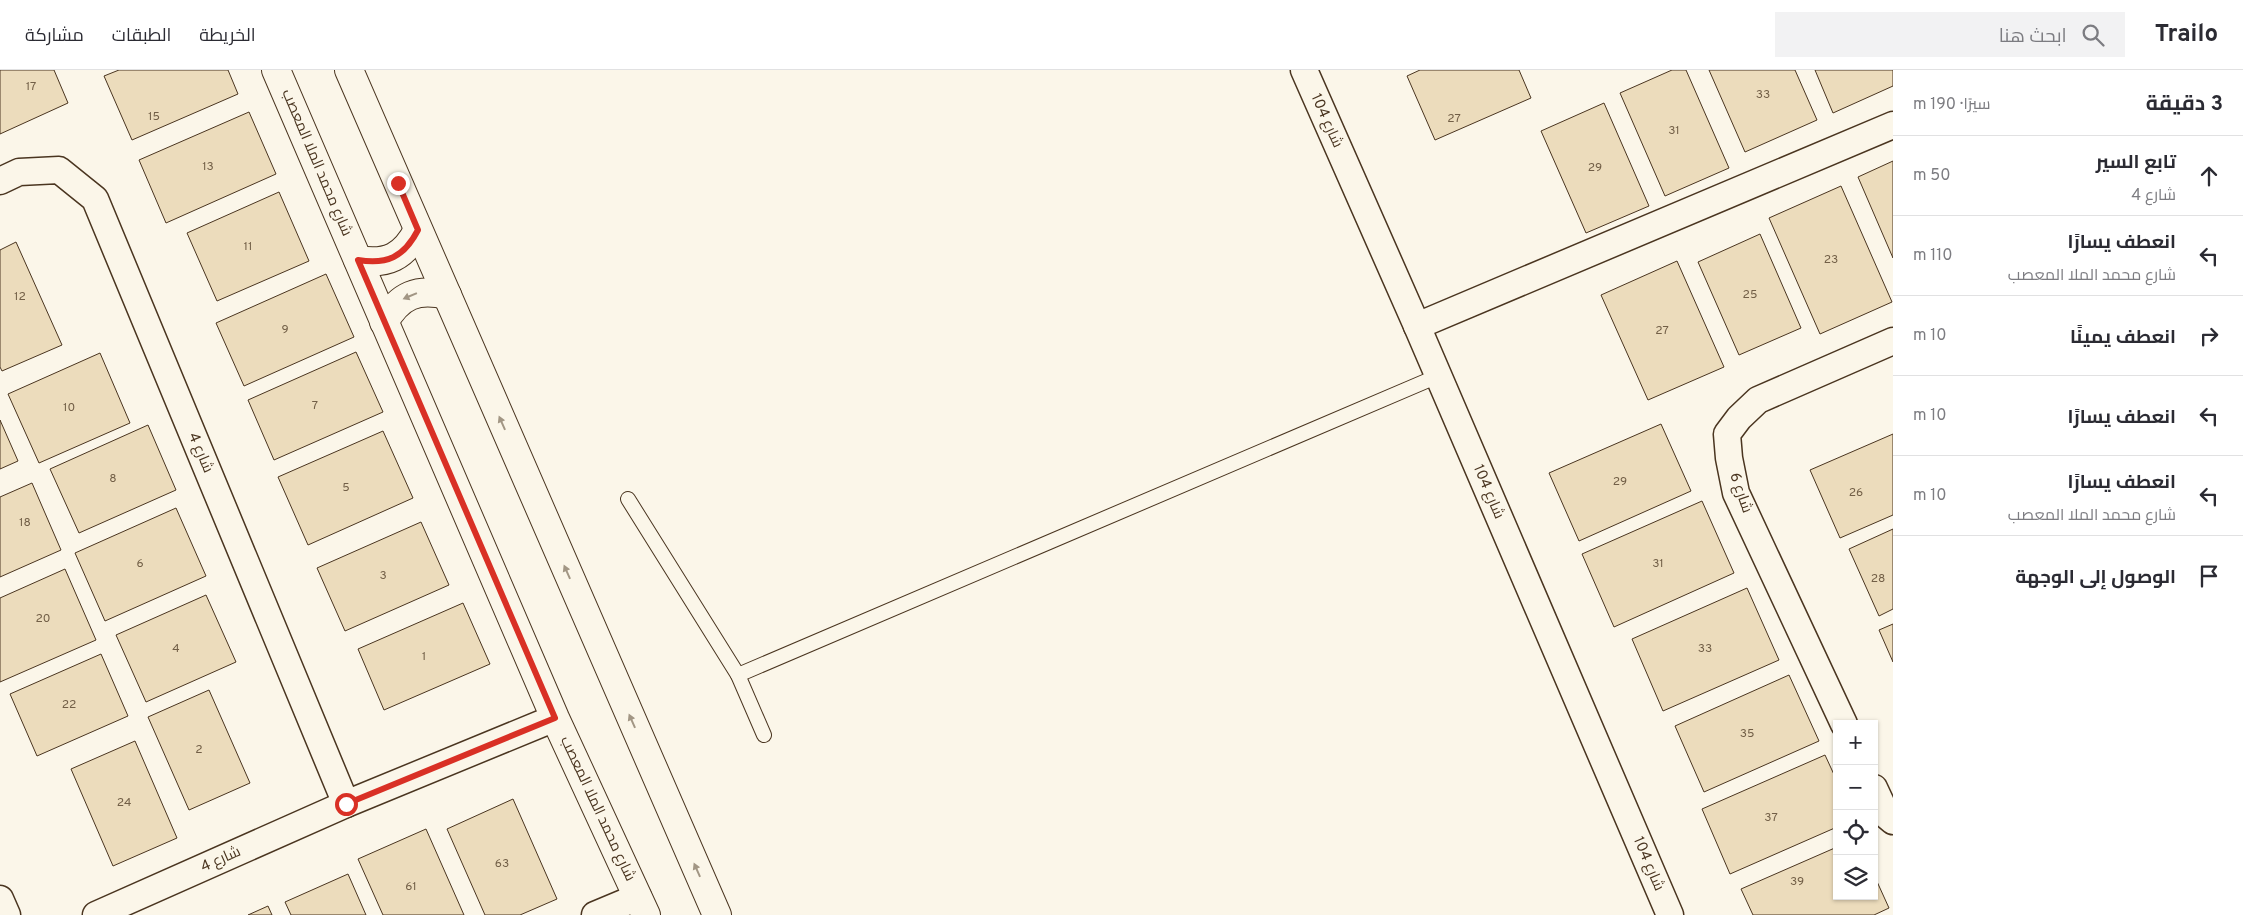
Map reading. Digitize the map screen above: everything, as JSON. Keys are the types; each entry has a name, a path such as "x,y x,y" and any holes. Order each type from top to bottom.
{"street":[{"name":"شارع محمد الملا المعصب","path":"276,70 555,718 642,906"},
{"path":"348,70 717,915"},
{"name":"شارع 104","path":"1304,70 1417,326 1670,915"},
{"path":"1417,326 1893,125"},
{"name":"شارع 4","path":"0,181 19,172 59,170 94,199 346,804"},
{"path":"358,260 372,262 387,260 400,254 411,243 418,230"},
{"path":"384,322 392,309 410,296 432,292 447,295"},
{"name":"شارع 6","path":"1842,720 1736,493 1728,458 1727,434 1758,400 1893,341"},
{"name":"شارع 4","path":"96,915 346,804 555,718"},
{"path":"1878,797 1887,816 1893,821"},
{"path":"0,899 7,915"},
{"path":"595,915 642,906"}],"lane":[{"path":"738,675 1438,376"},
{"path":"628,499 738,675 764,735"}],"building":[{"path":"0,70 54,70 68,103 0,134"},
{"path":"119,70 228,70 238,94 132,140 104,76"},
{"path":"1420,70 1519,70 1531,98 1435,140 1407,76"},
{"path":"1672,70 1686,70 1729,168 1665,196 1620,93"},
{"path":"1709,70 1795,70 1817,120 1745,152"},
{"path":"1815,70 1893,70 1893,86 1833,113"},
{"path":"1604,103 1649,206 1586,233 1541,131"},
{"path":"249,112 276,174 166,223 139,160"},
{"path":"1893,161 1893,258 1858,177"},
{"path":"1841,186 1892,302 1820,334 1769,218"},
{"path":"279,192 309,261 217,301 187,233"},
{"path":"1760,234 1801,328 1739,355 1698,262"},
{"path":"16,242 62,345 2,371 0,367 0,250"},
{"path":"1677,261 1724,367 1648,400 1601,295"},
{"path":"326,274 354,337 244,386 216,323"},
{"path":"356,352 383,412 274,460 248,400"},
{"path":"100,353 130,423 39,463 8,394"},
{"path":"0,420 18,461 0,469"},
{"path":"1661,424 1691,491 1579,541 1549,473"},
{"path":"148,425 176,490 79,533 50,469"},
{"path":"383,431 413,498 308,545 278,477"},
{"path":"1893,434 1893,515 1840,538 1810,470"},
{"path":"32,483 61,550 0,577 0,497"},
{"path":"1702,501 1734,573 1614,627 1582,554"},
{"path":"176,508 206,576 105,621 75,553"},
{"path":"421,522 449,585 345,631 317,568"},
{"path":"1893,529 1893,609 1879,616 1849,549"},
{"path":"65,569 96,640 0,682 0,598"},
{"path":"1747,588 1779,660 1663,711 1632,639"},
{"path":"206,595 236,662 146,702 116,635"},
{"path":"463,603 490,664 384,710 358,649"},
{"path":"1893,624 1893,662 1879,630"},
{"path":"101,654 128,716 37,756 10,694"},
{"path":"1789,675 1819,741 1704,792 1675,726"},
{"path":"209,690 250,783 189,810 148,717"},
{"path":"135,741 177,838 113,866 71,769"},
{"path":"1825,755 1833,772 1833,829 1730,874 1702,809"},
{"path":"513,799 557,899 520,915 485,915 447,829"},
{"path":"426,829 464,915 383,915 358,859"},
{"path":"1833,849 1833,900 1878,900 1878,884 1889,908 1874,915 1753,915 1741,889"},
{"path":"348,874 366,915 291,915 285,902"},
{"path":"268,906 272,915 248,915"}],"route":[{"path":"346,804 555,718 358,260 372,262 387,260 400,254 411,243 418,230 398,183"}]}
